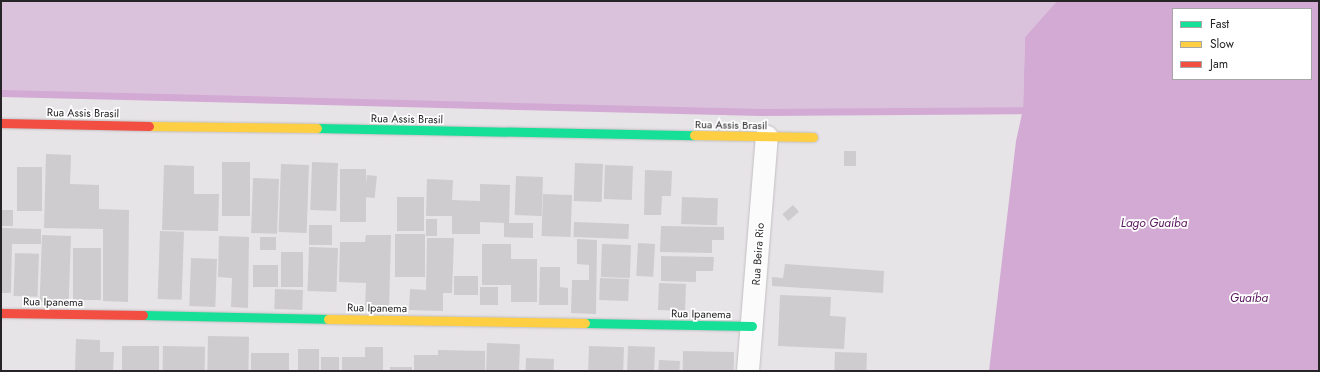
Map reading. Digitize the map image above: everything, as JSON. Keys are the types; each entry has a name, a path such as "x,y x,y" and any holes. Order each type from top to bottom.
{"street":[{"name":"Rua Assis Brasil","path":"1,123 813,137"},
{"name":"Rua Beira Rio","path":"748,371 767,137"},
{"name":"Rua Ipanema","path":"1,313 752,326"}],"shaded area":[{"path":"1,1 1057,1 1025,37 1023,109 761,112 1,93"}],"water":[{"name":"Lago Guaíba","path":"1057,1 1319,1 1319,371 989,371 1016,141 1023,109 1025,37"}],"building":[{"path":"844,151 856,151 856,166 844,166"},
{"path":"46,154 71,155 70,184 99,185 99,209 129,210 128,302 103,301 103,229 44,228"},
{"path":"222,162 250,162 250,216 222,216"},
{"path":"312,162 338,163 336,211 310,210"},
{"path":"575,163 603,164 602,202 574,201"},
{"path":"281,164 309,165 307,233 279,232"},
{"path":"164,165 194,166 194,194 219,194 218,231 162,230"},
{"path":"605,165 633,166 632,200 604,199"},
{"path":"17,167 42,167 42,211 17,211"},
{"path":"340,169 366,169 366,222 340,222"},
{"path":"645,170 672,171 671,196 662,196 661,215 644,215"},
{"path":"367,175 377,176 375,198 365,197"},
{"path":"516,176 543,177 542,216 515,215"},
{"path":"253,178 279,179 277,234 251,233"},
{"path":"427,179 453,180 452,200 480,201 480,184 510,185 509,223 533,223 533,238 504,237 504,223 480,222 480,234 452,234 452,216 426,216"},
{"path":"543,194 572,195 571,237 542,236"},
{"path":"397,197 424,197 424,231 397,231"},
{"path":"682,197 718,198 717,225 681,224"},
{"path":"793,205 799,212 788,221 782,214"},
{"path":"1,210 13,210 13,226 1,226"},
{"path":"426,219 437,219 437,236 426,236"},
{"path":"574,222 629,224 628,239 573,237"},
{"path":"309,225 332,225 332,245 309,245"},
{"path":"661,226 724,227 724,240 712,240 712,253 660,252"},
{"path":"1,228 41,229 41,244 12,244 11,293 1,293"},
{"path":"160,231 184,232 182,300 158,299"},
{"path":"395,234 425,234 425,277 395,277"},
{"path":"42,235 71,236 69,303 40,302"},
{"path":"366,235 391,235 389,310 365,310 366,283 339,282 340,242 365,242"},
{"path":"219,236 249,237 248,308 231,307 232,278 218,277"},
{"path":"260,237 276,237 276,250 260,250"},
{"path":"427,238 454,238 452,293 443,293 443,311 409,310 410,289 426,290"},
{"path":"577,239 597,240 596,314 571,313 572,280 589,280 589,265 577,264"},
{"path":"638,243 655,244 653,277 636,276"},
{"path":"482,244 511,244 511,285 482,285"},
{"path":"602,244 631,245 630,278 601,277"},
{"path":"309,247 338,248 336,292 307,291"},
{"path":"73,248 101,248 101,300 73,300"},
{"path":"281,252 303,252 303,287 281,287"},
{"path":"15,253 39,254 37,297 13,296"},
{"path":"661,256 714,257 713,271 696,271 696,282 661,281"},
{"path":"191,258 217,259 215,307 189,306"},
{"path":"511,259 537,259 537,302 511,302"},
{"path":"785,264 884,271 883,293 772,286 772,277 783,278"},
{"path":"253,265 278,265 278,287 253,287"},
{"path":"540,267 560,267 560,287 568,288 568,305 539,305"},
{"path":"454,276 478,276 478,295 454,295"},
{"path":"600,278 629,279 628,301 599,300"},
{"path":"659,283 686,284 685,311 658,310"},
{"path":"480,287 498,287 498,305 480,305"},
{"path":"275,289 303,290 302,310 274,309"},
{"path":"780,295 831,297 830,316 846,317 844,349 778,346"},
{"path":"208,336 249,337 248,371 207,371"},
{"path":"76,339 100,340 100,352 114,352 113,371 75,371"},
{"path":"487,343 520,344 519,371 486,371"},
{"path":"122,346 159,346 159,371 122,371"},
{"path":"163,346 205,347 205,371 163,371"},
{"path":"589,346 624,347 623,371 588,371"},
{"path":"628,346 655,347 654,371 627,371"},
{"path":"365,347 383,347 383,371 342,371 342,357 365,357"},
{"path":"298,349 319,349 319,371 298,371"},
{"path":"438,350 485,351 485,371 414,371 414,355 438,355"},
{"path":"683,351 734,352 734,371 683,371"},
{"path":"835,352 867,353 866,371 834,371"},
{"path":"251,353 289,353 289,371 251,371"},
{"path":"321,357 339,357 339,371 321,371"},
{"path":"526,358 554,359 554,371 526,371"},
{"path":"659,360 680,361 679,371 658,371"},
{"path":"390,367 412,367 412,371 390,371"}],"waterway":[{"path":"1,93 761,112 1030,110"}],"traffic: fast":[{"path":"317,128 694,135"},
{"path":"143,315 328,319"},
{"path":"585,323 752,326"}],"traffic: slow":[{"path":"149,126 317,128"},
{"path":"694,135 813,137"},
{"path":"328,319 585,323"}],"traffic: jam":[{"path":"1,123 149,126"},
{"path":"1,313 143,315"}],"water label":[{"name":"Guaíba","path":"1249,299"}]}
